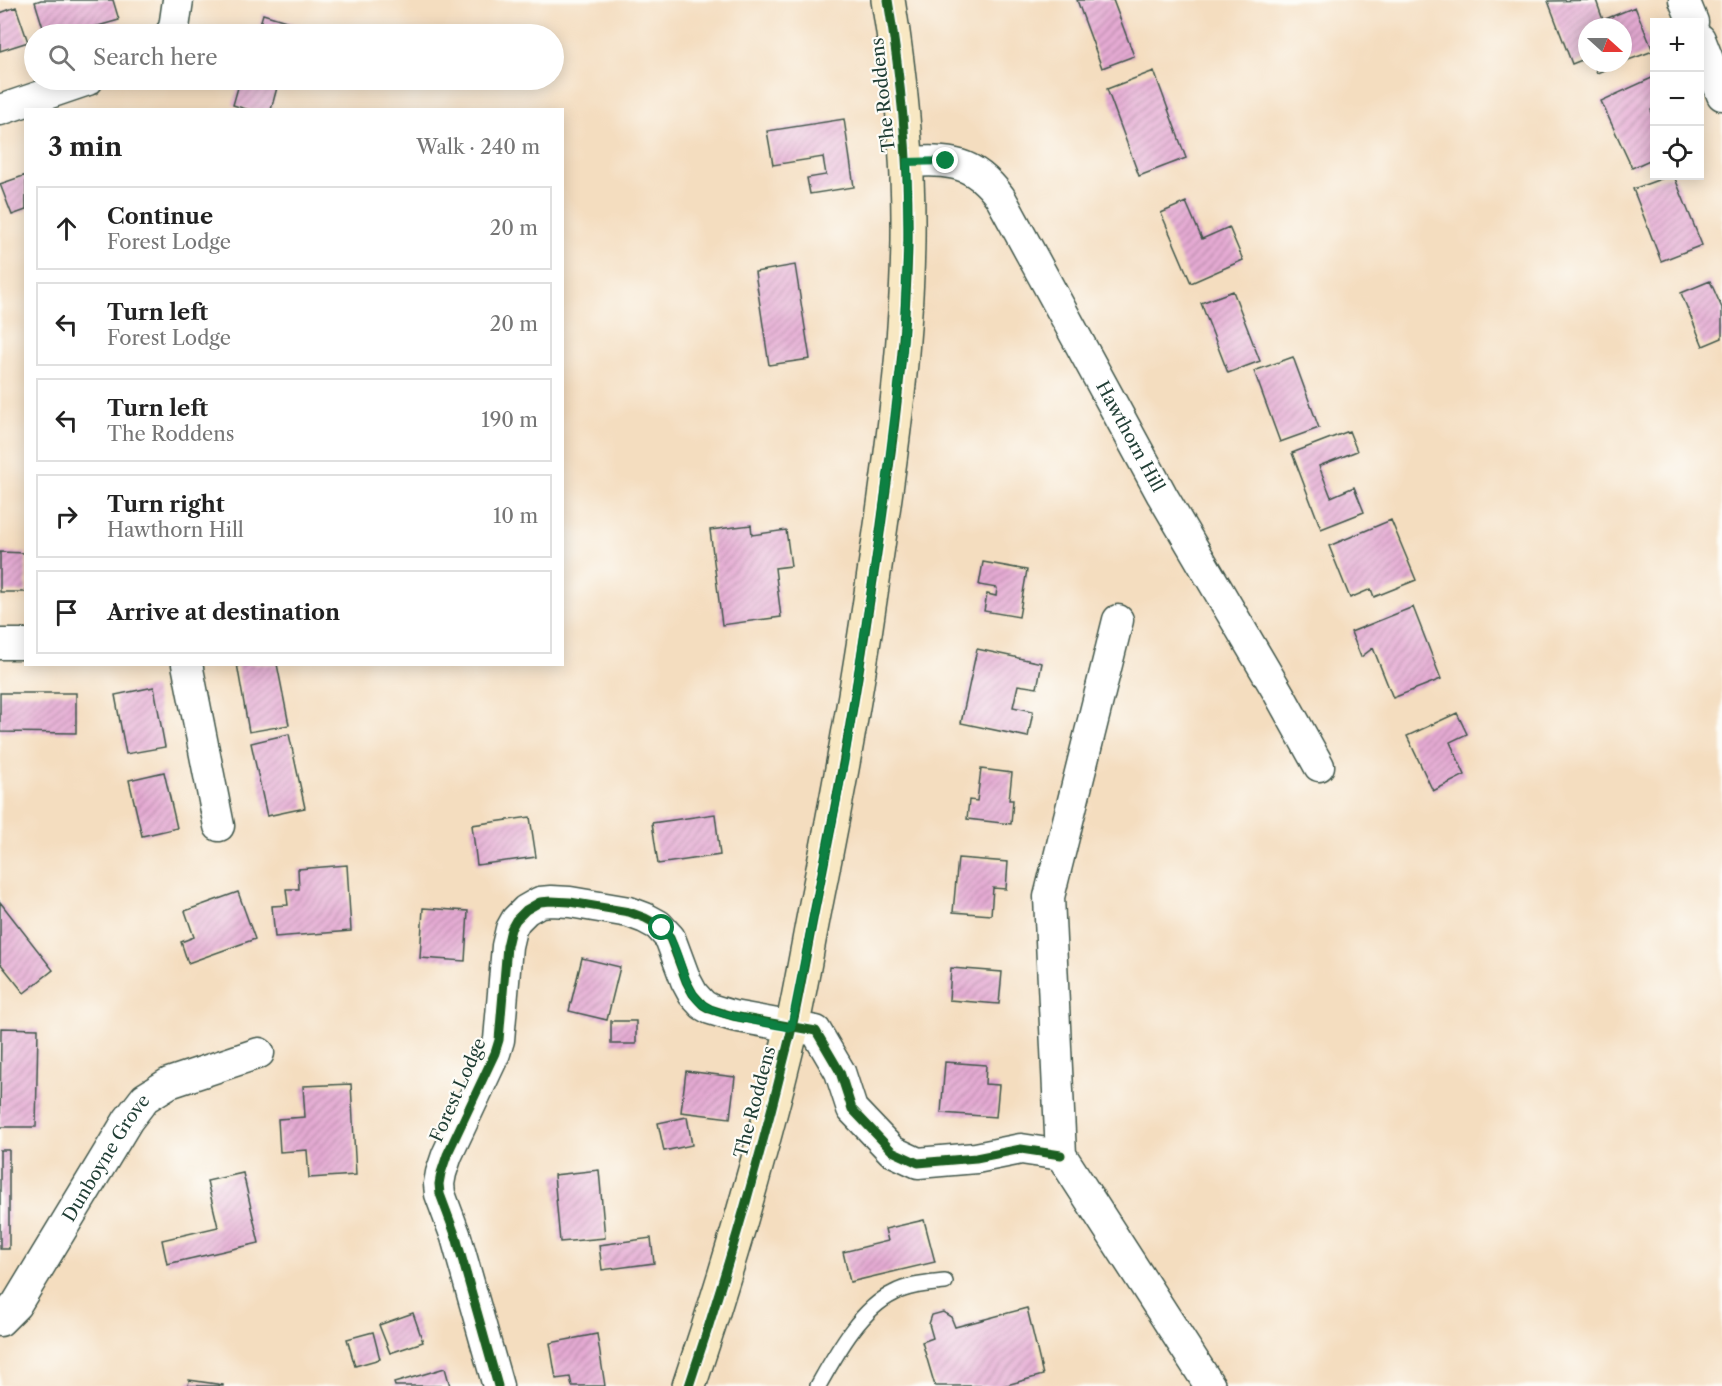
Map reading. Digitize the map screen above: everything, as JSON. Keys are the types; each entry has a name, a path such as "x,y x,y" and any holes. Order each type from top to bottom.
{"street":[{"path":"175,24 178,0"},
{"name":"The Roddens","path":"689,1386 722,1283 769,1119 791,1028 845,758 881,526 903,348 908,240 907,162 898,65 888,0"},
{"path":"1684,0 1691,18"},
{"path":"1704,49 1722,95"},
{"path":"0,110 59,90"},
{"name":"Hawthorn Hill","path":"907,162 938,160 962,165 982,177 999,197 1162,495 1319,766"},
{"path":"1118,620 1049,897 1061,1155 1210,1386"},
{"path":"0,644 24,644"},
{"path":"187,666 219,826"},
{"name":"Forest Lodge","path":"498,1386 456,1237 440,1194 439,1179 447,1155 495,1053 501,1033 508,940 513,924 519,916 535,904 564,901 624,911 645,918 668,934 686,981 693,994 703,1005 727,1014 816,1031 840,1072 852,1109 891,1151 918,1163 976,1158 1020,1149 1061,1155"},
{"name":"Dunboyne Grove","path":"0,1321 16,1305 128,1120 145,1098 169,1083 259,1053"}],"lane":[{"path":"818,1386 856,1323 869,1310 894,1293 906,1288 945,1282"}],"building":[{"path":"41,0 113,0 119,20 105,24 42,24 35,2"},
{"path":"1077,0 1113,0 1134,56 1102,68"},
{"path":"1596,0 1602,18 1578,18 1578,62 1572,64 1548,1"},
{"path":"16,7 24,30 24,43 0,51 0,13"},
{"path":"1635,7 1650,44 1650,52 1632,59 1632,18 1608,18"},
{"path":"263,14 296,24 260,24"},
{"path":"1154,71 1186,158 1139,176 1107,89"},
{"path":"1650,79 1650,160 1632,168 1601,101"},
{"path":"237,90 276,90 272,108 243,108 233,105"},
{"path":"844,119 854,187 810,194 807,178 826,175 823,157 773,165 767,131"},
{"path":"24,176 24,211 12,215 0,184"},
{"path":"1658,180 1676,180 1702,245 1661,261 1633,189"},
{"path":"1186,202 1202,239 1229,227 1243,260 1191,283 1161,213"},
{"path":"795,265 810,359 769,365 755,272"},
{"path":"1710,281 1722,308 1722,338 1703,346 1681,293"},
{"path":"1233,291 1260,361 1228,373 1201,303"},
{"path":"1293,357 1319,428 1280,442 1254,371"},
{"path":"1349,431 1357,451 1319,466 1331,497 1354,487 1364,512 1321,529 1292,453"},
{"path":"1391,520 1416,580 1374,597 1371,589 1350,598 1329,546"},
{"path":"751,525 752,535 786,530 791,566 775,568 781,617 722,625 710,530"},
{"path":"0,552 24,553 24,592 0,592"},
{"path":"983,562 1027,570 1019,617 984,611 987,594 996,596 997,588 979,585"},
{"path":"1413,607 1441,679 1393,698 1373,648 1361,657 1351,632"},
{"path":"977,649 1042,663 1037,688 1018,685 1013,707 1033,711 1028,737 961,723"},
{"path":"237,666 277,666 289,725 249,732"},
{"path":"154,687 165,747 126,754 115,695"},
{"path":"0,693 76,693 76,733 0,732"},
{"path":"1457,713 1467,734 1450,742 1465,775 1433,791 1407,736"},
{"path":"289,734 305,808 267,816 251,743"},
{"path":"981,769 1012,773 1009,800 1013,800 1011,824 967,819 969,800 977,801"},
{"path":"164,772 177,828 142,836 129,780"},
{"path":"715,814 720,855 658,864 652,823"},
{"path":"530,817 536,857 477,865 472,825"},
{"path":"958,858 1008,862 1006,889 993,888 991,915 953,912"},
{"path":"347,865 351,931 275,937 272,906 288,905 286,889 299,889 298,869"},
{"path":"238,892 255,939 188,963 181,942 194,937 185,911"},
{"path":"0,902 53,970 24,993 0,963"},
{"path":"423,908 468,911 465,961 420,958"},
{"path":"582,958 620,967 607,1020 569,1011"},
{"path":"951,968 1002,972 999,1004 949,1000"},
{"path":"611,1021 636,1021 636,1044 611,1044"},
{"path":"1,1028 38,1029 36,1127 0,1127"},
{"path":"945,1062 986,1065 985,1084 999,1085 996,1117 941,1113"},
{"path":"686,1071 735,1077 730,1118 681,1112"},
{"path":"351,1084 356,1175 309,1178 307,1150 280,1152 278,1119 305,1117 303,1086"},
{"path":"687,1117 692,1145 664,1151 658,1123"},
{"path":"0,1150 9,1150 9,1249 0,1249"},
{"path":"599,1170 605,1238 560,1242 554,1175"},
{"path":"243,1173 259,1243 167,1264 162,1240 218,1227 207,1181"},
{"path":"924,1220 935,1262 850,1282 843,1252 888,1241 885,1229"},
{"path":"651,1238 654,1263 602,1270 599,1245"},
{"path":"1027,1308 1043,1375 1003,1386 935,1386 922,1342 933,1338 929,1324 932,1315 943,1312 951,1317 955,1327"},
{"path":"413,1313 423,1342 390,1353 379,1325"},
{"path":"373,1332 380,1359 355,1366 347,1339"},
{"path":"597,1334 605,1386 572,1386 570,1377 556,1379 550,1343"},
{"path":"445,1368 450,1386 395,1386 394,1383"},
{"path":"189,1380 223,1385 223,1386 188,1386"}],"cycle path":[{"path":"689,1386 744,1210 791,1032 849,730 880,531 899,386 908,240 903,119 888,0"},
{"path":"498,1386 456,1237 440,1194 439,1184 447,1155 499,1040 507,946 511,929 526,910 540,902 570,902 629,912 645,918 658,925 670,938 686,981 693,994 703,1005 733,1016 816,1031 840,1072 852,1109 892,1151 918,1163 976,1158 1021,1149 1061,1155"}],"route":[{"path":"662,928 670,938 686,981 693,994 703,1005 727,1014 791,1028 845,758 881,526 903,348 908,240 907,162 946,161"}]}
